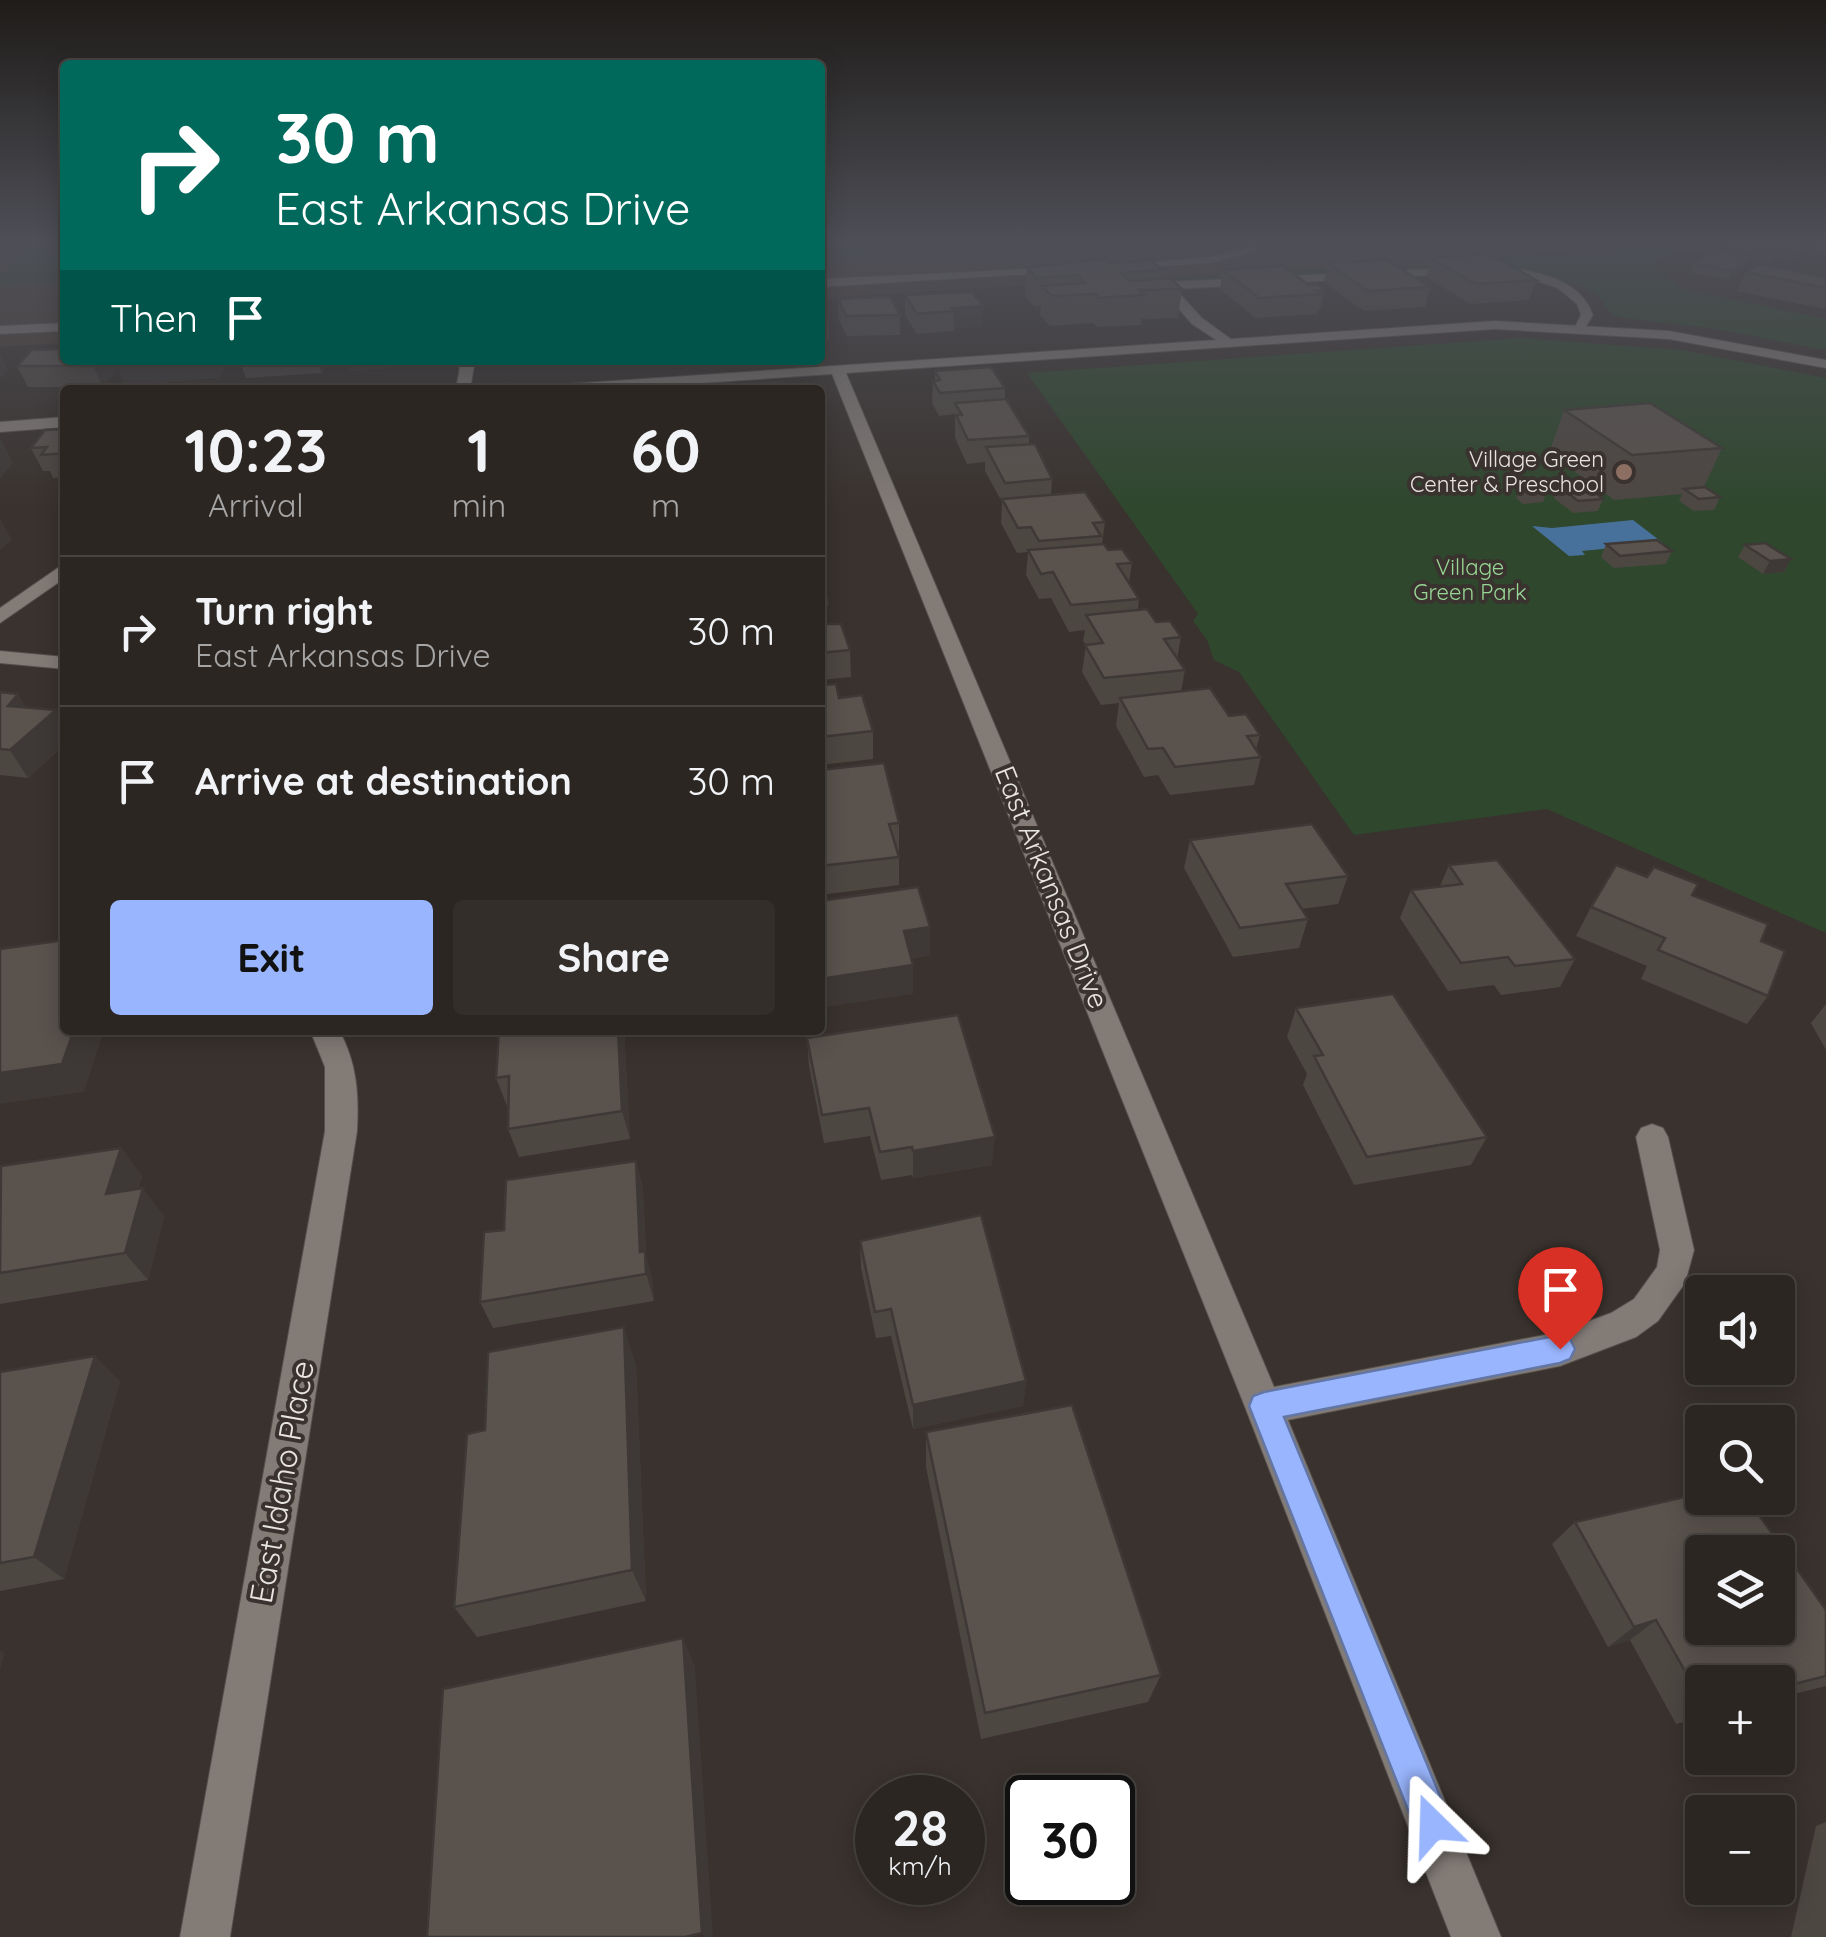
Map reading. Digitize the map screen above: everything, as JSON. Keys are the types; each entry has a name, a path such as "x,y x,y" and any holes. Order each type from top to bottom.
{"street":[{"path":"1213,332 1227,342"},
{"path":"609,385 1378,332"},
{"path":"1622,332 1717,342 1826,364"},
{"name":"East Arkansas Drive","path":"837,369 1264,1406 1476,1937"},
{"path":"0,426 60,422"},
{"path":"0,617 60,574"},
{"path":"0,657 60,662"},
{"name":"East Idaho Place","path":"206,1937 341,1132 344,1084 336,1049 327,1035"},
{"path":"1264,1406 1560,1349 1623,1326 1646,1310 1672,1272 1677,1250 1652,1137"}],"shaded area":[{"path":"0,332 60,332 60,343 0,347"}],"green space":[{"path":"1733,332 1826,332 1826,350"},
{"name":"Village Green Park","path":"1522,338 1681,350 1826,378 1826,933 1547,809 1354,835 1239,672 1214,660 1207,640 1193,621 1198,614 1027,373"}],"water":[{"path":"1633,520 1663,543 1582,551 1585,555 1569,556 1532,526 1552,528"}],"building":[{"path":"60,349 60,365 94,365 17,366 32,350"},
{"path":"991,367 1005,388 940,393 933,381 940,380 935,371"},
{"path":"784,382 785,385 749,385"},
{"path":"1006,399 1029,436 968,440 956,415 962,415 955,403"},
{"path":"1650,403 1722,448 1632,455 1564,410"},
{"path":"60,429 60,453 41,455 47,447 31,448 45,430"},
{"path":"1035,444 1052,479 1005,483 986,447"},
{"path":"1583,483 1603,499 1578,501 1558,485"},
{"path":"1540,484 1547,490 1528,492 1521,486"},
{"path":"1705,487 1720,497 1699,499 1684,489"},
{"path":"1085,492 1105,522 1093,523 1101,536 1039,541 1031,527 1018,528 1002,499"},
{"path":"1657,540 1672,551 1620,556 1606,544"},
{"path":"1765,543 1791,559 1770,561 1745,545"},
{"path":"1104,544 1108,550 1122,549 1132,563 1117,564 1139,599 1071,605 1053,572 1041,574 1028,550"},
{"path":"1147,609 1156,622 1170,621 1181,637 1164,639 1185,670 1104,678 1085,645 1103,643 1086,615"},
{"path":"825,624 841,624 850,650 825,652"},
{"path":"836,684 839,698 862,695 873,731 825,736 825,685"},
{"path":"1210,688 1229,716 1246,714 1260,735 1247,736 1261,757 1175,767 1163,748 1148,749 1120,698"},
{"path":"0,692 18,694 8,706 56,710 10,750 0,749"},
{"path":"884,763 899,823 889,824 899,857 825,865 825,769"},
{"path":"1312,824 1348,876 1286,884 1308,919 1240,928 1190,840"},
{"path":"1497,860 1575,959 1515,966 1508,957 1461,963 1411,890 1462,884 1449,865"},
{"path":"1616,865 1647,877 1654,867 1698,884 1692,895 1768,924 1761,941 1785,951 1768,996 1658,950 1665,938 1591,907"},
{"path":"918,887 930,927 904,931 913,965 825,978 825,900"},
{"path":"60,941 60,1035 72,1035 62,1064 0,1073 0,949"},
{"path":"1393,994 1487,1137 1367,1157 1314,1056 1323,1055 1296,1008"},
{"path":"958,1015 995,1137 913,1151 912,1147 880,1152 869,1108 822,1115 807,1038"},
{"path":"499,1035 618,1035 622,1111 508,1129 509,1076 496,1078"},
{"path":"121,1148 106,1194 143,1188 125,1253 0,1273 1,1166"},
{"path":"636,1161 640,1252 645,1251 646,1274 480,1302 484,1232 504,1230 506,1180"},
{"path":"981,1215 1026,1381 913,1405 891,1309 875,1312 860,1241"},
{"path":"624,1327 632,1570 454,1607 467,1434 485,1430 488,1352"},
{"path":"95,1356 34,1557 0,1563 0,1372"},
{"path":"1072,1405 1161,1675 985,1713 926,1432"},
{"path":"1685,1497 1685,1515 1759,1515 1773,1535 1685,1535 1685,1645 1795,1645 1795,1566 1826,1610 1826,1676 1795,1684 1795,1665 1685,1665 1685,1671 1656,1620 1634,1627 1575,1522"},
{"path":"683,1638 702,1933 685,1937 427,1937 443,1689"}],"place":[{"name":"Village Green Center & Preschool","path":"1624,472"}],"route":[{"path":"1433,1825 1264,1406 1560,1349"}]}
